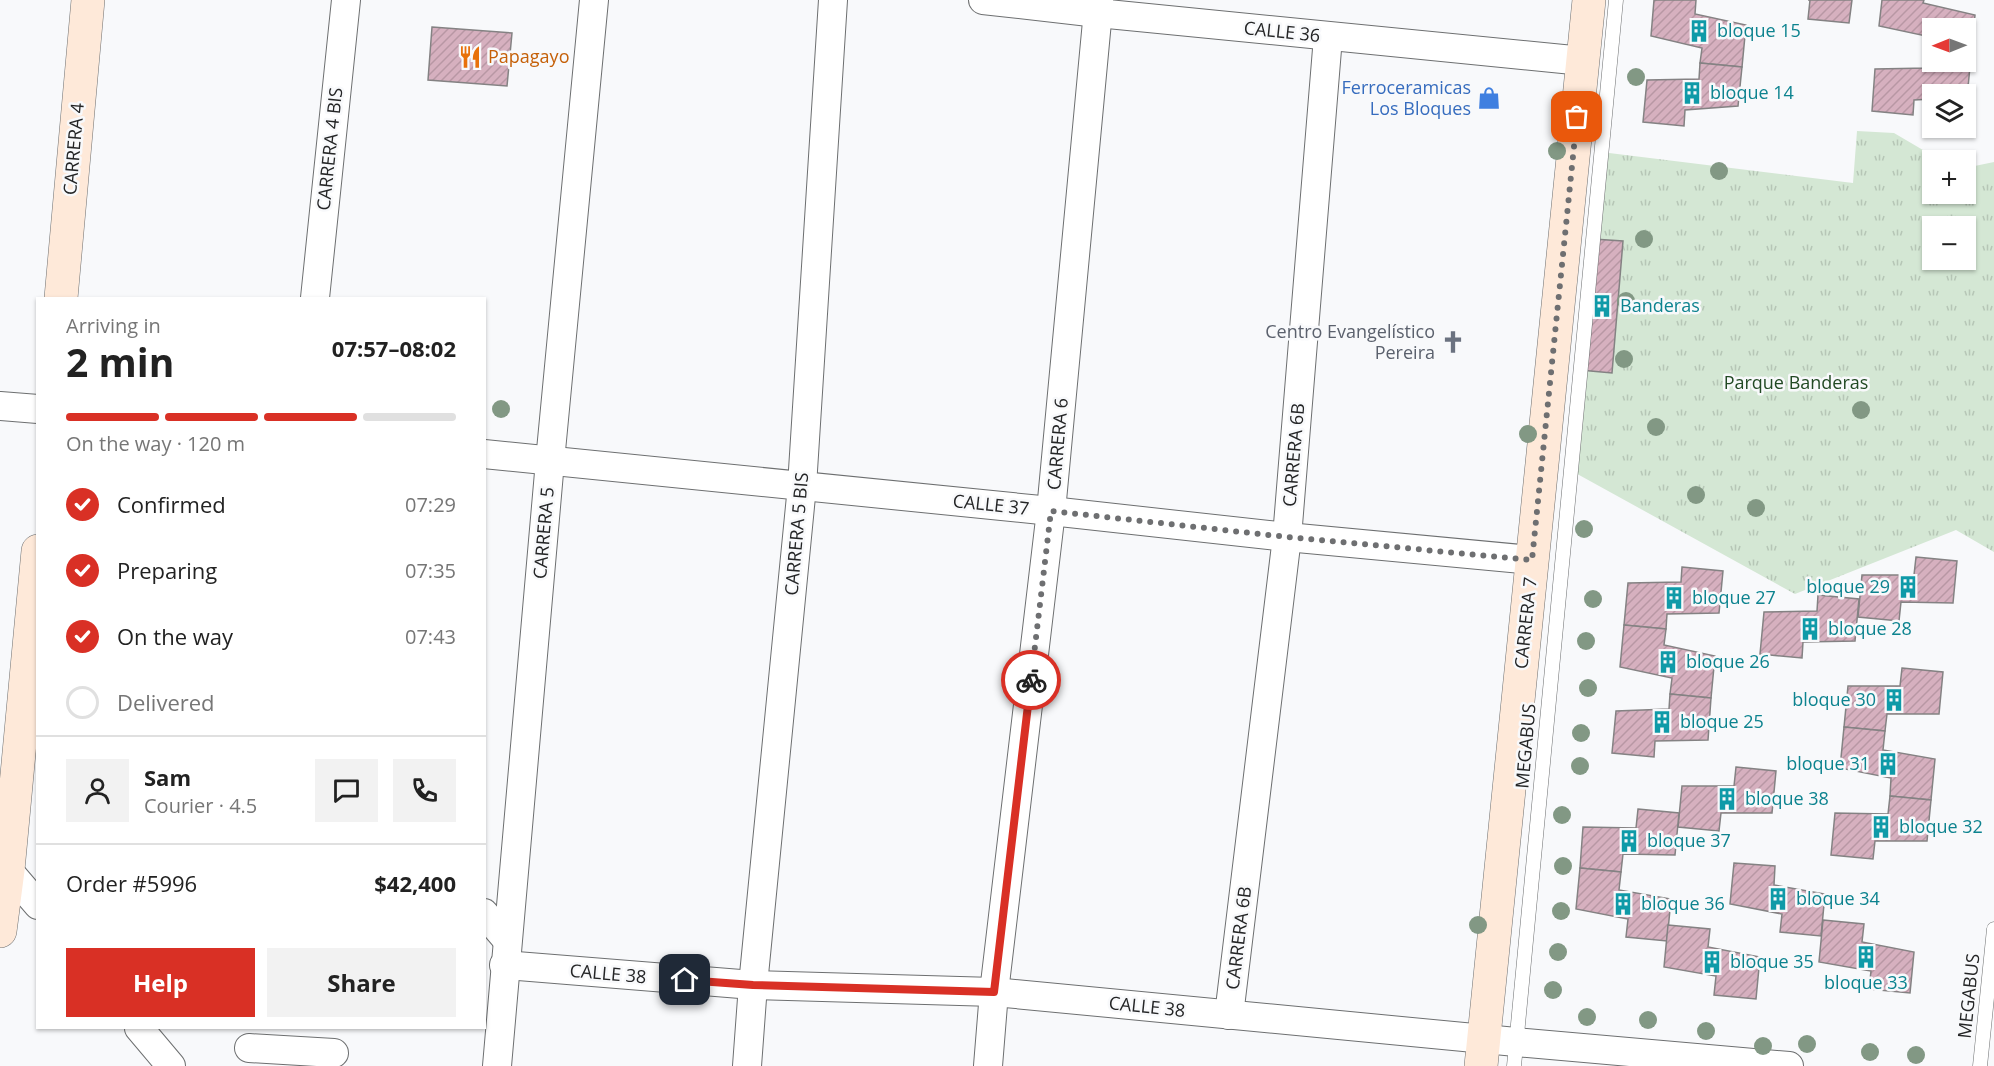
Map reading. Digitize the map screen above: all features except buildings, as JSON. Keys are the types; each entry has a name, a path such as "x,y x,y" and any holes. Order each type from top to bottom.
{"main road":[{"name":"CARRERA 4","path":"61,297 88,0"},
{"name":"CARRERA 7","path":"1483,1053 1589,0"},
{"path":"0,931 4,867 36,570"}],"street":[{"name":"CARRERA 4 BIS","path":"315,297 346,0"},
{"name":"CARRERA 5","path":"497,1066 550,461 594,0"},
{"name":"CARRERA 5 BIS","path":"747,1066 802,486 833,0"},
{"name":"CALLE 36","path":"983,0 1099,7 1328,37 1582,61"},
{"name":"CARRERA 6","path":"988,1066 994,992 1051,511 1099,7"},
{"name":"CARRERA 6B","path":"1229,1015 1287,537 1328,37"},
{"path":"0,405 36,409"},
{"name":"CALLE 37","path":"486,454 1532,560"},
{"path":"4,867 36,903"},
{"path":"486,917 506,953"},
{"name":"CALLE 38","path":"506,953 753,985 994,992 1229,1015 1483,1053 1789,1066"},
{"path":"140,1029 171,1066"},
{"path":"250,1047 334,1053"}],"lane":[{"name":"MEGABUS","path":"1515,1054 1616,0"},
{"name":"MEGABUS","path":"1980,1066 1994,929"}],"green space":[{"name":"Parque Banderas","path":"1857,131 1894,133 1923,150 1922,204 1976,204 1976,166 1994,162 1994,552 1956,530 1795,594 1570,470 1580,370 1612,373 1623,242 1593,239 1601,152 1853,183"}],"way so far":[{"path":"1031,680 1051,511 1287,537 1532,560 1577,117"}],"place":[{"name":"bloque 15","path":"1699,31"},
{"name":"Papagayo","path":"470,57"},
{"name":"bloque 14","path":"1692,93"},
{"name":"Ferroceramicas Los Bloques","path":"1489,98"},
{"name":"Banderas","path":"1602,306"},
{"name":"Centro Evangelístico Pereira","path":"1453,342"},
{"name":"bloque 29","path":"1908,587"},
{"name":"bloque 27","path":"1674,598"},
{"name":"bloque 28","path":"1810,629"},
{"name":"bloque 26","path":"1668,662"},
{"name":"bloque 30","path":"1894,700"},
{"name":"bloque 25","path":"1662,722"},
{"name":"bloque 31","path":"1888,764"},
{"name":"bloque 38","path":"1727,799"},
{"name":"bloque 32","path":"1881,827"},
{"name":"bloque 37","path":"1629,841"},
{"name":"bloque 34","path":"1778,899"},
{"name":"bloque 36","path":"1623,904"},
{"name":"bloque 33","path":"1866,957"},
{"name":"bloque 35","path":"1712,962"}],"route":[{"path":"685,980 753,985 994,992 1031,680"}]}
